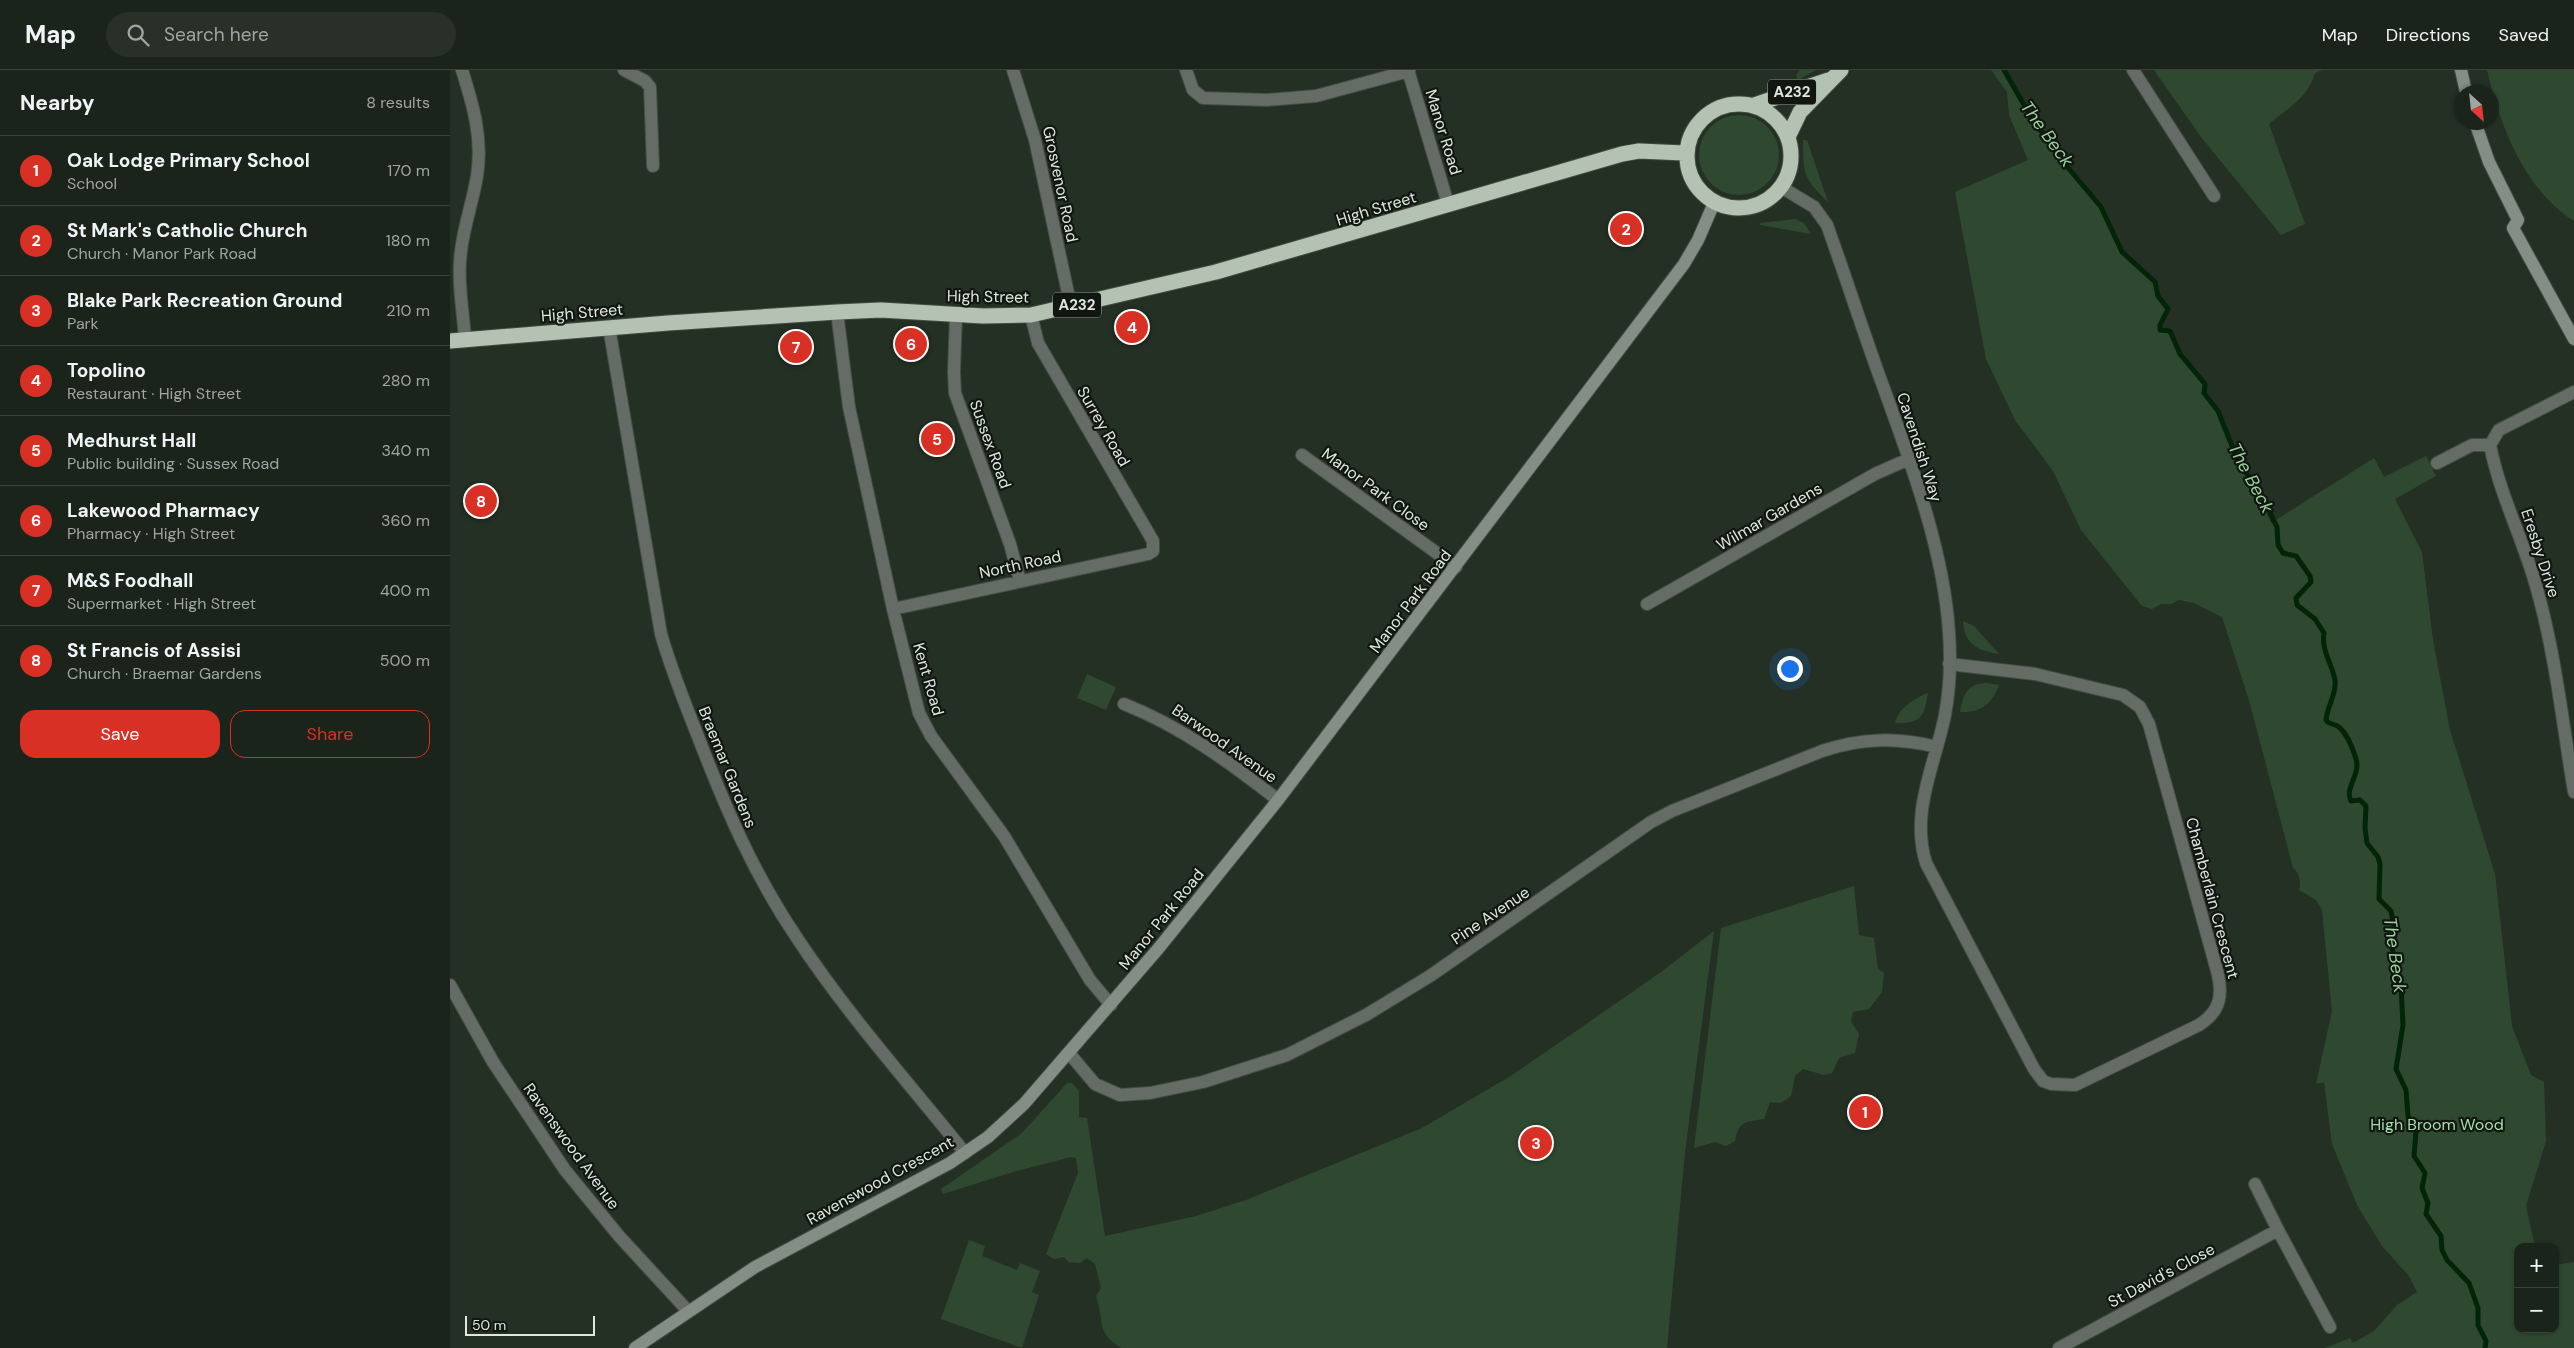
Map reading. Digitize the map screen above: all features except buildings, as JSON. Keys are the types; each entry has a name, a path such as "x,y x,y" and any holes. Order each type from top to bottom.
{"highway":[{"name":"A232","path":"1754,105 1835,75"},
{"name":"A232","path":"1788,137 1800,112 1835,75"},
{"path":"1754,105 1776,118 1788,137 1791,150 1788,176 1773,197 1762,203 1749,207 1735,208 1714,203 1694,184 1688,173 1684,153 1693,130 1711,112 1724,106 1754,105"},
{"name":"High Street","path":"450,341 837,312 897,311 994,316 1031,315 1216,272 1622,154 1645,151 1684,153"}],"street":[{"path":"462,70 476,116 479,146 477,177 462,239 460,264 465,339"},
{"path":"624,70 645,81 650,87 653,166"},
{"name":"Grosvenor Road","path":"1014,70 1030,119 1071,307"},
{"path":"1186,70 1193,90 1203,98 1267,100 1316,96 1409,71"},
{"path":"2133,70 2214,196"},
{"path":"2461,70 2464,85"},
{"name":"Manor Road","path":"1409,71 1448,204"},
{"path":"2478,130 2489,162 2518,220 2514,228 2574,339"},
{"name":"Cavendish Way","path":"1781,187 1814,207 1827,225 1908,459 1943,587 1949,631 1948,698 1937,747"},
{"name":"Manor Park Road","path":"1111,1005 1278,800 1684,264 1698,240 1714,203"},
{"name":"Kent Road","path":"837,312 841,359 849,407 893,609 915,700 924,724 1004,836 1090,980 1111,1005"},
{"name":"Sussex Road","path":"956,314 955,393 1010,544 1020,581"},
{"name":"Surrey Road","path":"1031,315 1038,343 1153,541 1153,551"},
{"name":"Braemar Gardens","path":"609,328 661,634 678,687 728,815 755,868 797,938 856,1019 965,1153"},
{"path":"2437,463 2472,444 2490,445 2499,430 2574,392"},
{"name":"Eresby Drive","path":"2490,445 2497,477 2522,541 2539,595 2553,662 2574,792"},
{"name":"Manor Park Close","path":"1302,455 1456,567"},
{"name":"Wilmar Gardens","path":"1647,604 1861,482 1908,459"},
{"name":"North Road","path":"893,609 1148,554 1153,551"},
{"name":"Chamberlain Crescent","path":"1937,747 1920,811 1919,828 1923,854 2034,1069 2043,1080 2059,1086 2082,1083 2183,1034 2211,1016 2221,999 2221,985 2149,724 2140,706 2124,695 2055,678 1949,664"},
{"name":"Barwood Avenue","path":"1124,704 1157,717 1190,735 1278,800"},
{"name":"Pine Avenue","path":"1070,1054 1095,1084 1120,1095 1150,1093 1186,1086 1275,1060 1325,1037 1389,1001 1510,922 1641,828 1666,814 1846,744 1882,739 1937,747"},
{"name":"Ravenswood Avenue","path":"450,985 493,1062 565,1170 624,1242 688,1312"},
{"name":"Ravenswood Crescent","path":"635,1348 763,1262 906,1189 988,1137 1024,1104 1070,1054 1111,1005"},
{"path":"2255,1184 2330,1327"},
{"name":"St David's Close","path":"2059,1348 2278,1230"}],"green space":[{"path":"1800,70 1816,70 1798,80 1796,75"},
{"name":"High Broom Wood","path":"1991,70 2004,70 2030,117 2063,163 2084,185 2101,208 2121,252 2155,283 2157,295 2167,308 2159,323 2160,329 2171,332 2179,354 2204,383 2203,392 2217,410 2228,431 2239,466 2255,485 2271,523 2374,458 2384,477 2426,456 2436,476 2395,499 2422,552 2433,640 2450,730 2495,874 2512,1026 2531,1075 2544,1082 2546,1141 2526,1206 2534,1243 2514,1243 2514,1333 2559,1333 2559,1264 2574,1262 2574,1348 2325,1348 2350,1338 2353,1343 2374,1331 2397,1305 2417,1292 2409,1276 2382,1246 2357,1205 2332,1144 2324,1082 2316,1084 2332,1011 2322,910 2316,900 2299,890 2299,878 2293,868 2249,700 2222,617 2194,603 2179,600 2171,604 2161,604 2152,609 2142,606 2081,530 2053,471 2015,420 1986,359 1955,192 2028,160 2009,115 2007,92"},
{"path":"2154,70 2322,70 2315,73 2312,82 2302,96 2269,124 2305,224 2281,235 2201,137"},
{"path":"2487,70 2574,70 2574,221 2556,208 2528,174 2507,134 2499,113 2499,85 2491,85"},
{"path":"1739,115 1754,118 1767,127 1776,140 1779,155 1776,170 1767,183 1754,192 1739,195 1724,192 1711,183 1702,170 1699,155 1702,140 1711,127 1724,118"},
{"path":"1803,140 1807,140 1828,202 1806,175 1803,161"},
{"path":"1795,219 1804,223 1811,234 1760,225 1760,223"},
{"path":"1963,621 1974,626 1999,654 1984,651 1969,641"},
{"path":"1087,674 1116,687 1106,710 1077,698"},
{"path":"1986,683 1999,685 1989,702 1980,709 1960,712 1963,700 1970,688"},
{"path":"1928,693 1925,708 1920,717 1911,722 1895,723 1899,713 1907,705"},
{"path":"1854,886 1859,935 1874,938 1878,969 1884,973 1882,992 1869,1009 1853,1012 1851,1021 1859,1034 1855,1053 1839,1058 1832,1073 1824,1075 1803,1069 1795,1076 1791,1096 1781,1103 1770,1102 1764,1119 1747,1122 1741,1126 1735,1141 1726,1146 1715,1142 1694,1148 1721,928"},
{"path":"1714,931 1685,1152 1667,1348 1121,1348 1107,1336 1102,1326 1096,1296 1101,1288 1095,1264 1087,1258 1080,1263 1068,1262 1064,1257 1054,1259 1046,1254 1078,1173 1076,1158 1071,1157 1013,1172 943,1194 941,1189 1022,1133 1067,1083 1072,1083 1079,1091 1079,1117 1087,1118 1105,1236 1196,1216 1246,1200 1422,1128 1509,1077 1661,972"},
{"path":"969,1240 985,1246 982,1256 1017,1270 1020,1263 1040,1271 1032,1292 1039,1295 1022,1348 941,1319"}],"waterway":[{"name":"The Beck","path":"2004,70 2031,117 2064,163 2101,207 2122,252 2155,282 2158,296 2168,309 2160,325 2160,330 2170,331 2180,354 2205,384 2204,393 2218,411 2240,466 2257,486 2277,527 2278,545 2283,553 2296,556 2310,576 2311,582 2296,598 2297,605 2315,619 2324,633 2324,645 2335,680 2326,720 2342,730 2355,755 2357,765 2349,796 2351,801 2360,800 2366,806 2365,828 2367,843 2378,857 2380,864 2379,899 2391,911 2395,933 2392,948 2395,959 2394,971 2401,986 2403,1025 2396,1069 2406,1090 2408,1116 2416,1132 2414,1156 2425,1173 2422,1188 2428,1203 2426,1214 2441,1236 2442,1250 2447,1260 2469,1283 2478,1308 2478,1325 2486,1341 2485,1348"}],"place":[{"name":"St Mark's Catholic Church","path":"1626,229"},
{"name":"Topolino","path":"1132,327"},
{"name":"Lakewood Pharmacy","path":"911,344"},
{"name":"M&S Foodhall","path":"796,347"},
{"name":"Medhurst Hall","path":"937,439"},
{"name":"St Francis of Assisi","path":"481,501"},
{"name":"Oak Lodge Primary School","path":"1865,1112"},
{"name":"Blake Park Recreation Ground","path":"1536,1143"}]}
